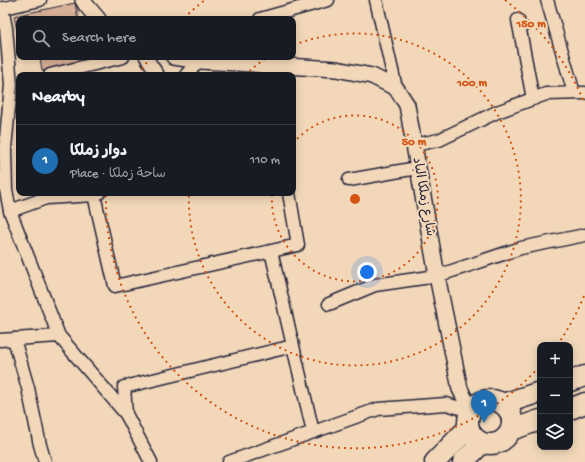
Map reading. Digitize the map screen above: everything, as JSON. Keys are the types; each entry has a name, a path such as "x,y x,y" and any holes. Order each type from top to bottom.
{"main road":[{"path":"573,380 585,376"},
{"path":"503,404 537,393"},
{"path":"435,462 470,419 475,406 485,400 492,400 503,404 511,416 512,423 507,436 496,444 488,444 462,462"},
{"path":"573,409 585,403"},
{"path":"470,419 471,435 476,440 478,451"},
{"path":"510,430 537,421"}],"street":[{"path":"40,0 1,8 6,28 15,84 5,149 6,190 10,211 59,336 126,414 151,462"},
{"path":"83,0 95,16"},
{"path":"271,16 328,0"},
{"path":"376,0 396,88"},
{"path":"414,145 439,140 497,112 546,94 579,93 547,0"},
{"path":"518,20 533,99"},
{"path":"62,72 111,60"},
{"path":"148,60 156,72"},
{"path":"189,72 200,60"},
{"path":"207,60 266,70 343,70 372,76 396,88"},
{"name":"شارع زملكا الباد","path":"396,88 407,105 437,276 460,389 470,419"},
{"path":"349,180 417,168"},
{"path":"10,211 46,198 72,196"},
{"path":"97,196 115,286 298,245 290,196"},
{"path":"329,304 375,285 437,276 521,248 585,235"},
{"path":"271,251 313,432"},
{"path":"0,340 59,336"},
{"path":"14,339 28,388 40,445 46,462"},
{"path":"126,414 124,387 293,346"},
{"path":"229,462 378,409 446,404 470,419"},
{"path":"573,410 585,412"}],"building":[{"path":"75,3 77,16 16,16 16,26 14,16"},
{"path":"40,60 87,61 42,71"}],"place":[{"name":"دوار زملكا","path":"484,423"}]}
